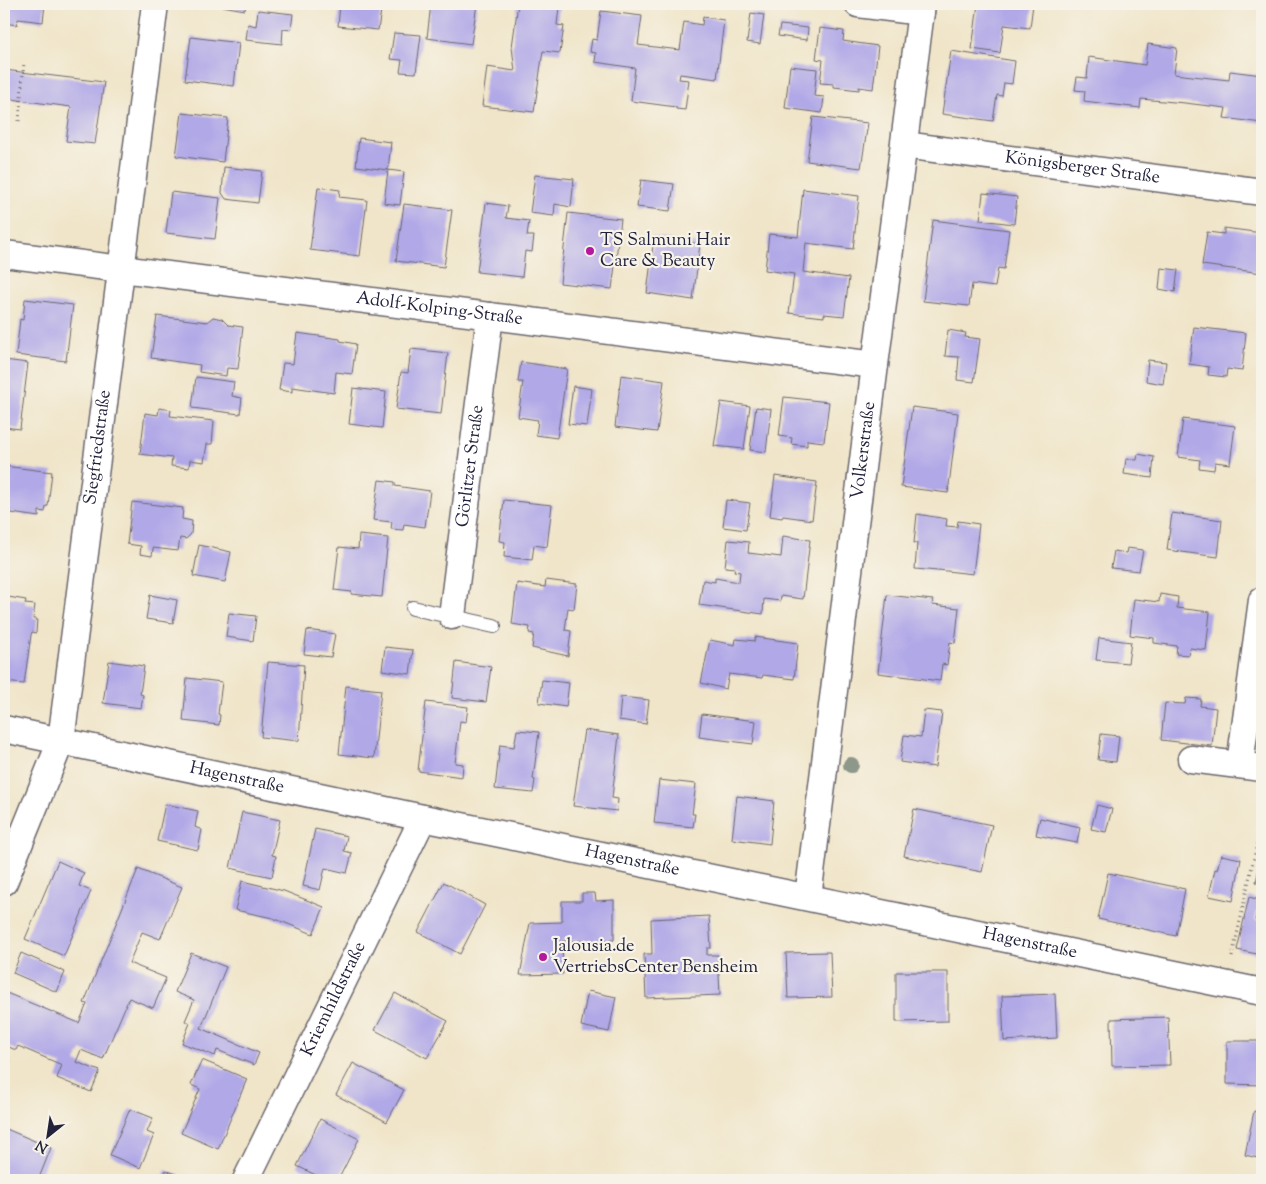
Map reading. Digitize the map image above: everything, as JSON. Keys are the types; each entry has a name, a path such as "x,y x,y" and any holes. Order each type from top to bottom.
{"street":[{"name":"Siegfriedstraße","path":"4,882 61,741 122,270 154,4"},
{"path":"858,4 921,8"},
{"name":"Volkerstraße","path":"808,897 921,8"},
{"name":"Königsberger Straße","path":"904,145 1262,192"},
{"name":"Adolf-Kolping-Straße","path":"4,254 875,365"},
{"name":"Görlitzer Straße","path":"452,616 490,316"},
{"path":"1191,759 1251,766 1262,600"},
{"name":"Hagenstraße","path":"4,729 1262,992"},
{"name":"Kriemhildstraße","path":"246,1180 423,818"}],"lane":[{"path":"413,608 494,626"}],"path":[{"path":"20,121 24,62"},
{"path":"1226,984 1262,821"}],"building":[{"path":"4,4 45,4 43,22 18,19 17,25 4,23"},
{"path":"211,4 246,4 245,10"},
{"path":"340,4 382,4 378,30 338,26"},
{"path":"431,4 477,4 471,44 427,38"},
{"path":"518,4 559,6 557,25 564,26 560,53 543,51 534,112 482,106 487,67 515,71 512,47"},
{"path":"978,4 1033,4 1030,28 1004,25 1000,53 972,49"},
{"path":"258,10 293,14 291,30 283,29 282,44 246,40 248,24 256,26"},
{"path":"601,11 642,16 638,45 680,50 684,22 702,25 703,17 724,20 717,79 680,74 679,79 689,80 685,110 631,101 635,68 595,62 596,53 590,52 592,39 597,40"},
{"path":"751,13 764,15 760,44 747,42"},
{"path":"780,25 808,28 807,40 778,36"},
{"path":"820,28 844,31 843,41 878,46 873,89 859,87 859,90 820,83 823,60 816,59"},
{"path":"394,33 421,35 416,73 400,72 402,60 390,59"},
{"path":"191,37 239,43 234,86 185,80"},
{"path":"1148,44 1177,48 1174,74 1229,80 1230,71 1262,75 1262,123 1224,118 1226,108 1141,99 1140,108 1084,101 1085,91 1075,90 1077,77 1087,78 1089,57 1145,65"},
{"path":"951,51 1015,61 1012,84 1004,83 1002,96 997,95 993,121 942,114"},
{"path":"790,66 817,69 814,96 824,97 822,113 785,108"},
{"path":"4,70 104,82 95,144 66,141 71,107 4,98"},
{"path":"182,113 228,118 223,162 176,156"},
{"path":"813,117 868,123 861,168 807,161"},
{"path":"359,138 391,142 388,170 356,166"},
{"path":"224,167 262,171 258,203 226,199 222,193"},
{"path":"388,170 404,172 400,205 384,203"},
{"path":"535,175 574,179 571,207 555,204 554,216 530,213"},
{"path":"641,180 674,184 670,211 637,207"},
{"path":"318,187 340,190 339,197 367,200 360,256 310,250"},
{"path":"803,189 859,196 853,249 806,243 803,272 849,278 844,316 824,314 824,317 789,313 794,274 765,270 769,234 798,237"},
{"path":"171,192 220,198 215,239 166,233"},
{"path":"983,193 1017,197 1014,224 980,220"},
{"path":"486,203 508,206 506,218 529,221 527,236 534,236 532,252 525,251 522,277 477,272"},
{"path":"404,204 452,210 444,267 396,261"},
{"name":"TS Salmuni Hair Care & Beauty","path":"568,213 621,219 612,289 560,283"},
{"path":"933,220 1009,230 1004,269 998,268 995,287 972,284 969,306 923,301"},
{"path":"1224,228 1262,233 1262,273 1202,265 1207,232 1224,234"},
{"path":"654,237 700,244 693,300 647,293"},
{"path":"1161,268 1178,270 1175,292 1159,289"},
{"path":"25,299 73,305 66,361 16,355 20,319 23,320"},
{"path":"157,316 207,322 213,317 222,319 228,325 243,327 238,369 227,368 226,376 199,372 200,365 151,358"},
{"path":"1194,327 1246,333 1242,371 1227,369 1226,377 1208,375 1209,367 1189,364"},
{"path":"948,330 966,333 965,337 980,339 974,382 957,380 959,357 945,356"},
{"path":"297,333 340,339 340,341 356,344 352,374 336,372 334,393 292,387 292,392 279,390 283,363 293,364"},
{"path":"411,349 448,353 441,414 396,409 401,372 408,373"},
{"path":"4,360 28,363 20,429 4,427"},
{"path":"1148,360 1166,362 1163,384 1146,381"},
{"path":"521,362 567,369 557,438 536,435 538,420 518,417 523,382 518,382"},
{"path":"621,375 664,381 657,432 615,427"},
{"path":"196,377 234,382 232,396 242,398 240,414 192,408"},
{"path":"573,386 592,389 587,426 568,424"},
{"path":"353,388 386,392 382,428 349,424"},
{"path":"784,397 829,402 824,442 807,440 807,446 791,444 792,438 779,436"},
{"path":"721,402 750,406 744,449 714,446"},
{"path":"756,407 771,409 766,452 750,450"},
{"path":"912,407 958,413 948,493 901,487"},
{"path":"159,408 171,410 170,416 214,421 212,444 207,444 204,462 190,460 189,468 171,466 172,458 140,454 145,413 158,415"},
{"path":"1183,419 1235,426 1230,464 1215,462 1214,470 1199,468 1200,460 1178,457"},
{"path":"1138,454 1154,457 1152,478 1124,474 1126,459 1137,460"},
{"path":"4,466 52,472 48,506 46,506 45,512 39,511 39,517 4,512"},
{"path":"775,476 817,482 812,520 770,516"},
{"path":"379,480 395,482 395,486 430,491 425,527 404,524 403,530 391,529 392,522 373,520"},
{"path":"504,500 552,505 547,547 534,545 532,560 504,557 505,542 499,541"},
{"path":"726,500 750,503 746,530 723,527"},
{"path":"132,502 183,508 182,519 192,521 191,534 186,539 180,538 178,551 153,548 152,556 140,554 141,546 127,544"},
{"path":"1172,513 1222,520 1218,557 1167,550"},
{"path":"917,514 947,519 946,526 957,527 958,521 979,524 973,574 915,569 917,543 914,543"},
{"path":"359,535 388,538 382,597 351,594 352,592 334,590 339,547 358,549"},
{"path":"783,536 810,540 803,599 781,596 780,601 764,599 763,614 699,605 703,580 715,582 715,578 739,582 740,572 734,571 735,568 725,567 728,540 749,542 748,553 781,557"},
{"path":"199,545 231,552 225,582 193,576"},
{"path":"1127,548 1143,550 1139,571 1111,568 1114,551 1126,553"},
{"path":"546,580 577,584 574,609 568,608 565,630 571,631 568,656 532,648 534,634 529,633 530,627 512,624 517,583 545,587"},
{"path":"1160,594 1178,597 1177,608 1210,612 1206,650 1190,648 1189,655 1176,654 1177,646 1154,643 1154,638 1130,635 1134,599 1159,602"},
{"path":"150,595 177,600 173,623 146,619"},
{"path":"887,595 933,600 932,605 959,608 955,643 950,642 947,665 942,664 940,681 878,673"},
{"path":"8,597 26,600 25,604 35,605 33,619 37,619 36,633 32,632 31,635 24,684 4,682 4,601 7,601"},
{"path":"229,613 256,616 253,641 226,637"},
{"path":"307,630 335,634 331,657 304,654"},
{"path":"755,637 798,643 794,679 763,675 762,678 729,674 726,689 701,683 710,640 735,645 736,639 755,641"},
{"path":"1099,638 1131,642 1128,663 1096,660"},
{"path":"385,647 413,650 410,674 382,670"},
{"path":"109,661 144,666 140,694 143,695 141,708 103,703"},
{"path":"268,662 304,665 299,741 261,737"},
{"path":"456,662 491,667 486,702 452,698"},
{"path":"187,678 222,682 218,714 220,715 219,725 183,721"},
{"path":"542,680 569,683 566,707 539,703"},
{"path":"346,686 381,690 374,758 339,754"},
{"path":"621,697 649,700 646,724 619,720"},
{"path":"1186,698 1201,699 1200,706 1216,708 1212,746 1161,740 1165,703 1185,704"},
{"path":"426,702 468,707 466,722 460,721 455,763 463,764 462,777 418,771"},
{"path":"924,710 942,712 935,767 900,762 904,735 921,737"},
{"path":"702,714 756,721 753,744 699,737"},
{"path":"517,730 539,732 533,793 495,789 500,745 514,747"},
{"path":"584,730 619,735 612,798 618,799 617,811 573,806"},
{"path":"1101,734 1119,736 1116,762 1098,760"},
{"path":"659,780 696,784 692,814 695,814 693,827 654,823"},
{"path":"737,796 774,801 770,844 732,839"},
{"path":"165,804 198,811 195,827 202,830 198,850 157,841"},
{"path":"1097,805 1112,809 1106,832 1091,829"},
{"path":"914,809 992,825 982,872 904,856"},
{"path":"242,812 280,820 272,855 276,856 272,877 230,868"},
{"path":"1040,818 1080,827 1077,843 1036,835"},
{"path":"315,829 347,836 344,851 352,853 347,873 325,868 320,890 303,886"},
{"path":"1221,855 1241,859 1233,901 1209,896 1215,869 1217,870"},
{"path":"1262,859 1262,884 1256,882"},
{"path":"58,861 84,873 79,886 91,891 64,956 25,939"},
{"path":"138,869 182,887 160,939 142,932 129,963 166,978 153,1008 129,998 103,1059 81,1050 76,1062 100,1071 91,1092 57,1078 62,1065 18,1046 16,1050 4,1045 4,992 79,1023 87,1004 84,1003"},
{"path":"1108,873 1185,889 1176,936 1098,919"},
{"path":"242,881 284,891 324,907 313,934 273,918 235,910"},
{"path":"444,882 485,905 460,954 418,932"},
{"path":"582,893 595,893 596,901 614,900 614,940 562,941 563,974 520,975 530,923 562,922 562,901 582,901"},
{"path":"1249,897 1260,900 1255,920 1262,921 1262,955 1237,950"},
{"path":"709,916 711,948 707,948 707,955 718,955 720,995 646,998 644,954 652,954 651,919"},
{"path":"830,952 832,997 788,998 786,953"},
{"path":"21,953 65,972 57,992 13,973"},
{"path":"191,953 226,967 201,1028 259,1053 254,1065 217,1050 215,1056 182,1043 190,1023 185,1021 194,1000 175,992"},
{"path":"896,972 948,972 948,1021 896,1022"},
{"path":"588,991 616,997 609,1032 581,1026"},
{"path":"395,993 448,1021 427,1058 375,1030"},
{"path":"1055,994 1057,1038 1004,1041 1002,996"},
{"path":"1168,1017 1170,1065 1112,1066 1111,1019"},
{"path":"1227,1041 1262,1041 1262,1085 1227,1084"},
{"path":"4,1058 11,1061 4,1079"},
{"path":"202,1060 247,1079 218,1149 181,1133 200,1089 191,1085"},
{"path":"353,1063 404,1090 387,1122 336,1095"},
{"path":"130,1109 153,1118 147,1132 154,1135 140,1168 110,1155"},
{"path":"1254,1111 1262,1113 1262,1159 1245,1155"},
{"path":"320,1119 359,1139 338,1180 326,1180 297,1166"},
{"path":"4,1128 51,1148 39,1178 41,1178 40,1180 4,1180"},
{"path":"166,1170 190,1180 154,1180 157,1175 163,1177"}],"place":[{"name":"TS Salmuni Hair Care & Beauty","path":"590,251"},
{"name":"Jalousia.de VertriebsCenter Bensheim","path":"543,957"}]}
